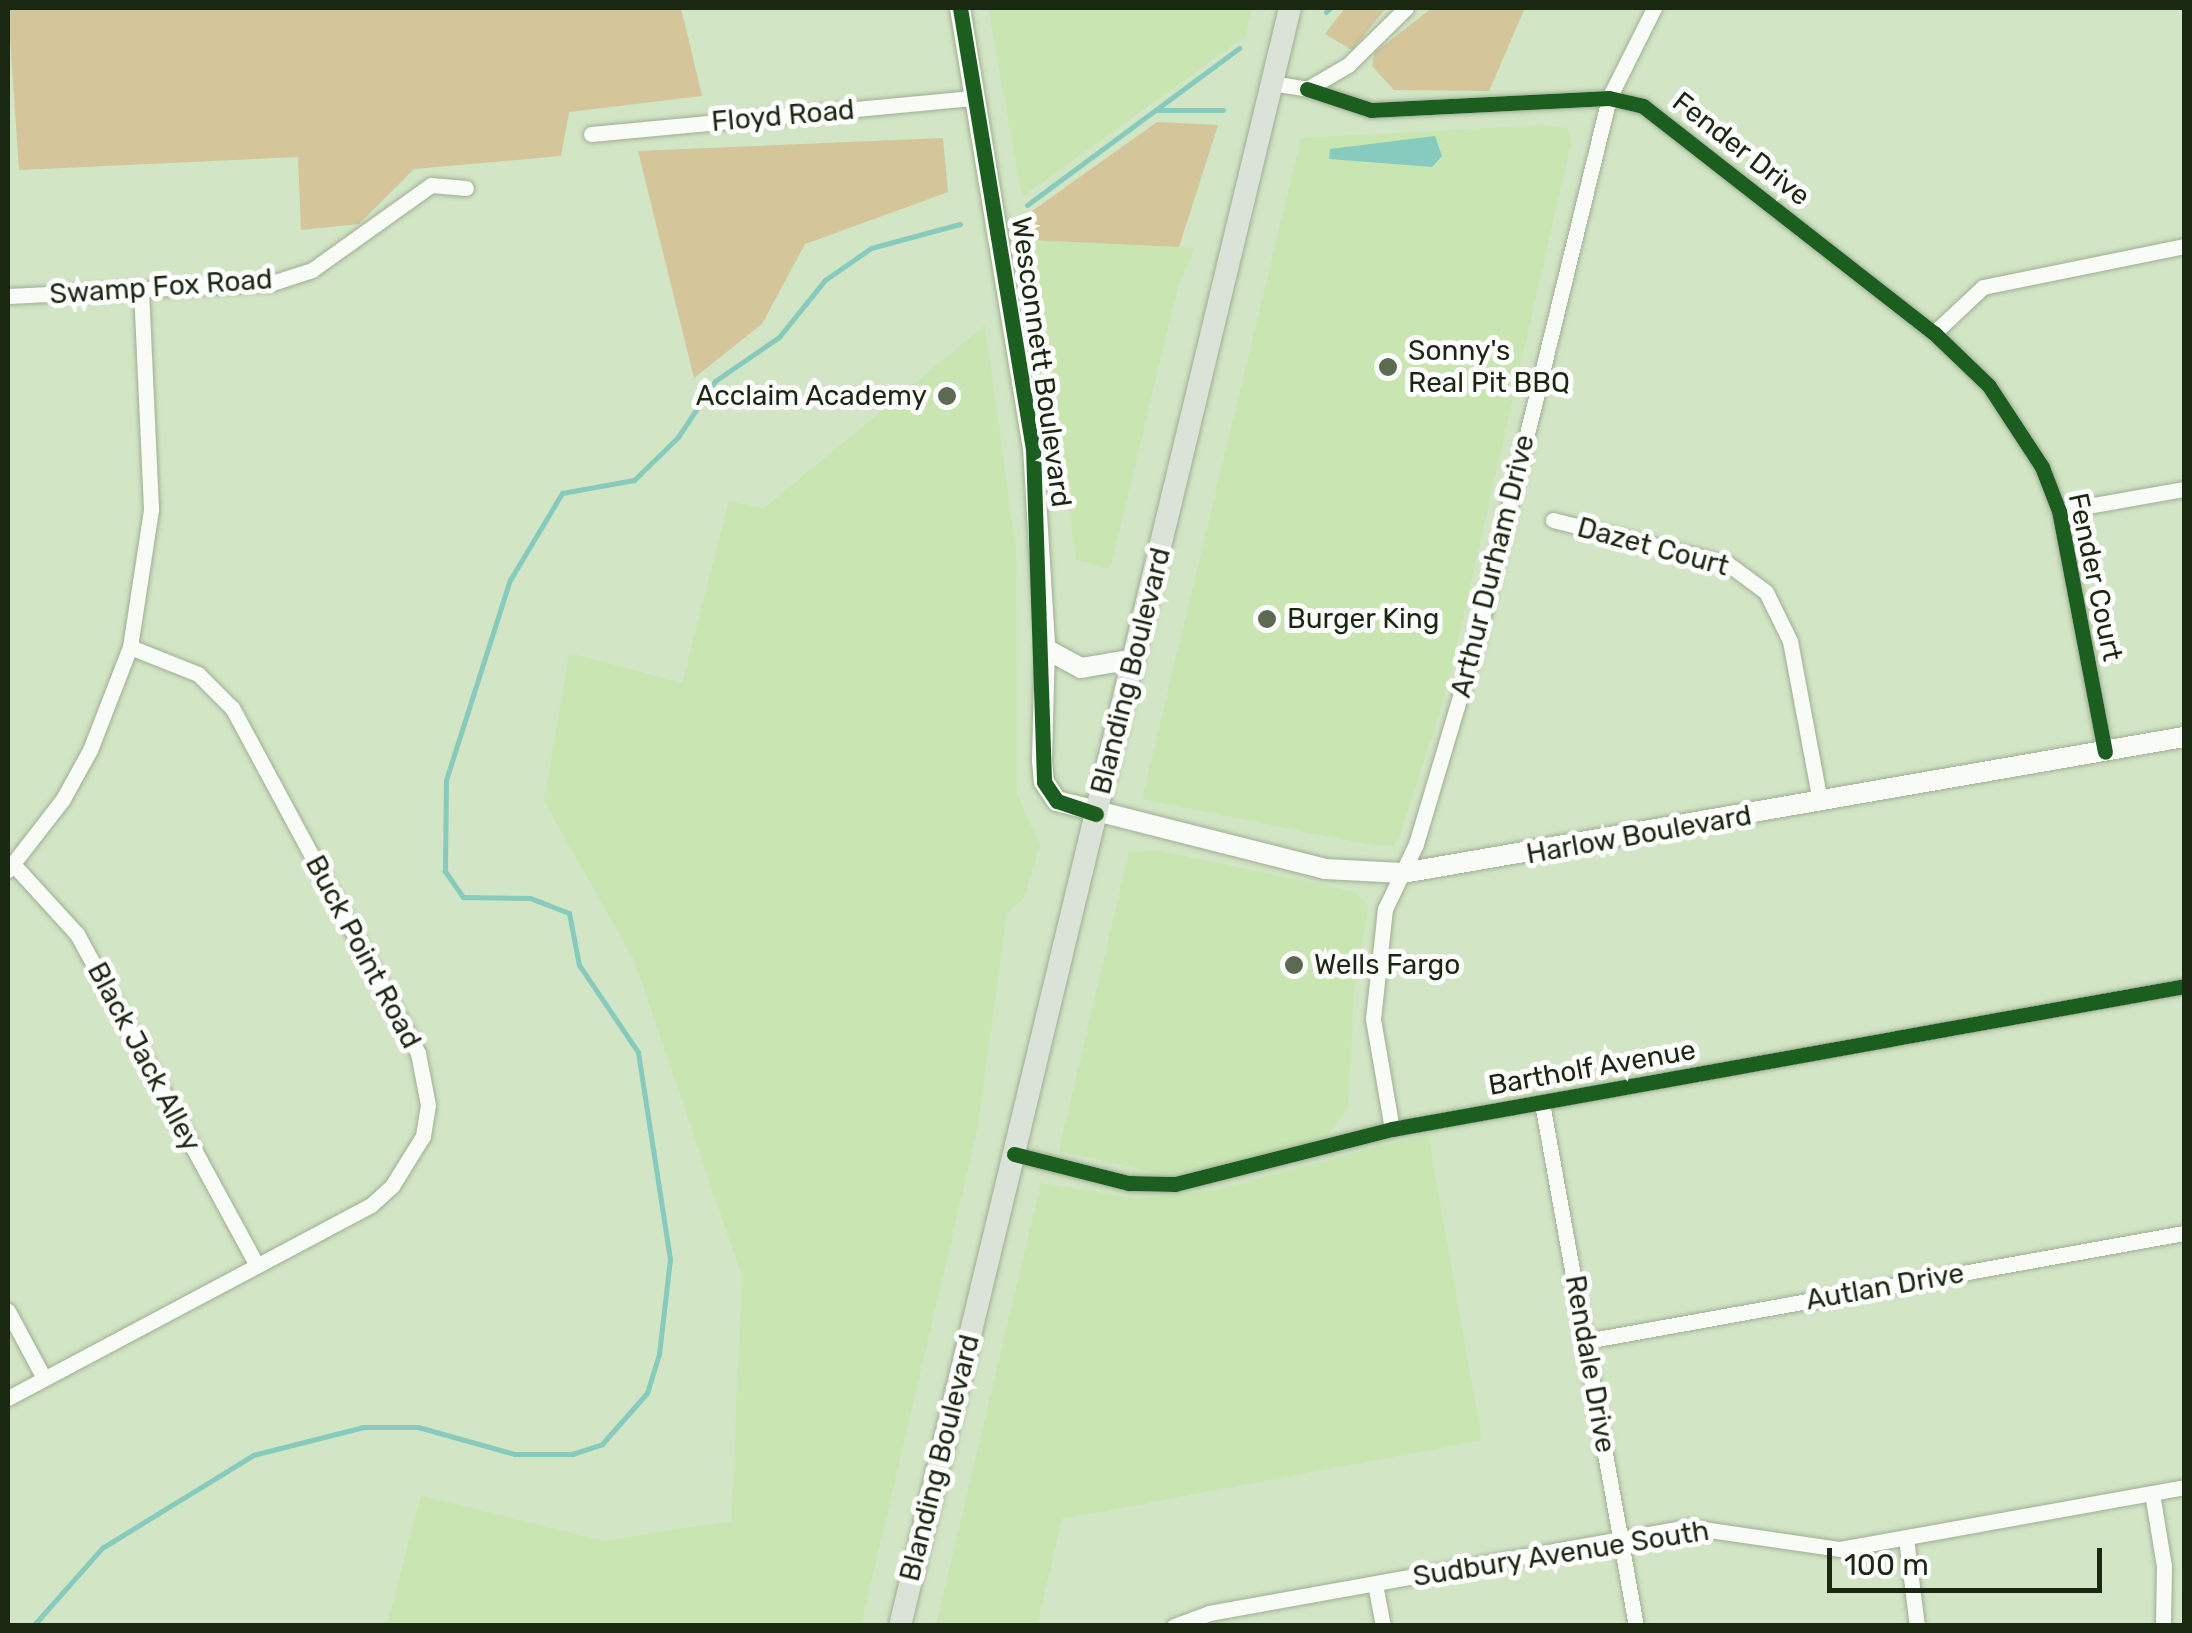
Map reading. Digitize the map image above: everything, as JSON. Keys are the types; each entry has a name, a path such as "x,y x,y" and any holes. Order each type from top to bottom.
{"main road":[{"name":"Blanding Boulevard","path":"900,1626 1290,8"}],"street":[{"name":"Wesconnett Boulevard","path":"960,8 1033,448 1044,648 1044,782 1057,801 1096,814"},
{"path":"1307,89 1348,65 1406,8"},
{"name":"Arthur Durham Drive","path":"1392,1129 1378,1060 1374,989 1385,909 1403,873 1477,639 1609,98 1654,8"},
{"name":"Fender Drive","path":"1270,83 1307,89 1371,110 1609,98 1665,118 1934,334"},
{"name":"Floyd Road","path":"591,134 975,98"},
{"name":"Swamp Fox Road","path":"8,296 272,283 312,270 432,185 466,188"},
{"path":"1934,334 1983,287 2184,246"},
{"path":"10,867 81,766 130,647 152,509 140,290"},
{"name":"Fender Court","path":"1934,334 2018,422 2060,512 2104,752"},
{"path":"2060,512 2184,488"},
{"name":"Dazet Court","path":"1554,520 1728,564 1766,592 1790,640 1820,802"},
{"name":"Buck Point Road","path":"8,1398 371,1204 392,1186 423,1136 426,1078 418,1053 232,708 178,662 130,647"},
{"path":"1044,648 1082,668 1134,659"},
{"name":"Harlow Boulevard","path":"1096,814 1325,869 1403,873 2184,738"},
{"name":"Black Jack Alley","path":"10,867 78,934 256,1264"},
{"name":"Bartholf Avenue","path":"1014,1154 1129,1184 1175,1184 1392,1129 2184,986"},
{"name":"Rendale Drive","path":"1542,1103 1636,1626"},
{"name":"Autlan Drive","path":"1586,1341 2184,1233"},
{"path":"8,1311 44,1378"},
{"name":"Sudbury Avenue South","path":"1174,1626 1209,1613 1622,1538 1718,1527 1840,1549 2184,1487"},
{"path":"2152,1493 2164,1566 2163,1626"},
{"path":"1906,1538 1917,1626"},
{"path":"1375,1584 1383,1626"}],"shaded area":[{"path":"8,8 681,8 702,96 569,112 561,156 414,169 359,224 301,230 298,157 19,170"},
{"path":"988,8 1252,8 1246,36 1022,197"},
{"path":"1345,8 1386,8 1352,50 1325,34"},
{"path":"1432,8 1525,8 1489,91 1394,90 1372,66 1374,53"},
{"path":"1157,122 1218,125 1179,247 1030,240 1028,214"},
{"path":"1543,125 1567,128 1572,138 1446,692 1399,838 1393,846 1376,846 1142,799 1301,138"},
{"path":"943,138 948,192 805,244 762,324 694,378 638,151"},
{"path":"1030,240 1195,248 1178,286 1110,569 1076,560"},
{"path":"985,325 1016,549 1017,794 1040,845 1024,898 1007,913 978,1126 861,1625 387,1625 421,1496 603,1541 731,1521 742,1277 635,962 544,801 569,653 682,683 729,501 763,509"},
{"path":"1156,850 1355,892 1368,906 1354,994 1348,1109 1326,1136 1220,1166 1160,1174 1059,1151 1129,852"},
{"path":"1428,1134 1482,1440 1062,1519 1037,1625 936,1625 1041,1183 1137,1199 1215,1190"}],"water":[{"path":"1435,136 1442,156 1432,167 1329,159 1330,149"}],"waterway":[{"path":"1326,12 1330,8"},
{"path":"1027,205 1239,48"},
{"path":"1156,110 1223,110"},
{"path":"33,1626 102,1548 253,1455 364,1427 418,1427 515,1454 572,1454 602,1444 647,1393 659,1354 670,1259 638,1052 579,965 569,913 530,898 463,897 445,871 446,780 510,580 562,493 634,480 678,437 715,381 779,337 825,280 871,248 960,224"}],"cycle path":[{"path":"960,8 1033,448 1044,782 1057,801 1096,814"},
{"path":"1307,89 1371,110 1609,98 1643,106 1934,333 1989,386 2042,467 2059,511 2105,752"},
{"path":"1014,1154 1129,1183 1175,1184 1392,1129 2184,986"}],"place":[{"name":"Sonny's Real Pit BBQ","path":"1388,367"},
{"name":"Acclaim Academy","path":"947,396"},
{"name":"Burger King","path":"1267,619"},
{"name":"Wells Fargo","path":"1294,965"}]}
